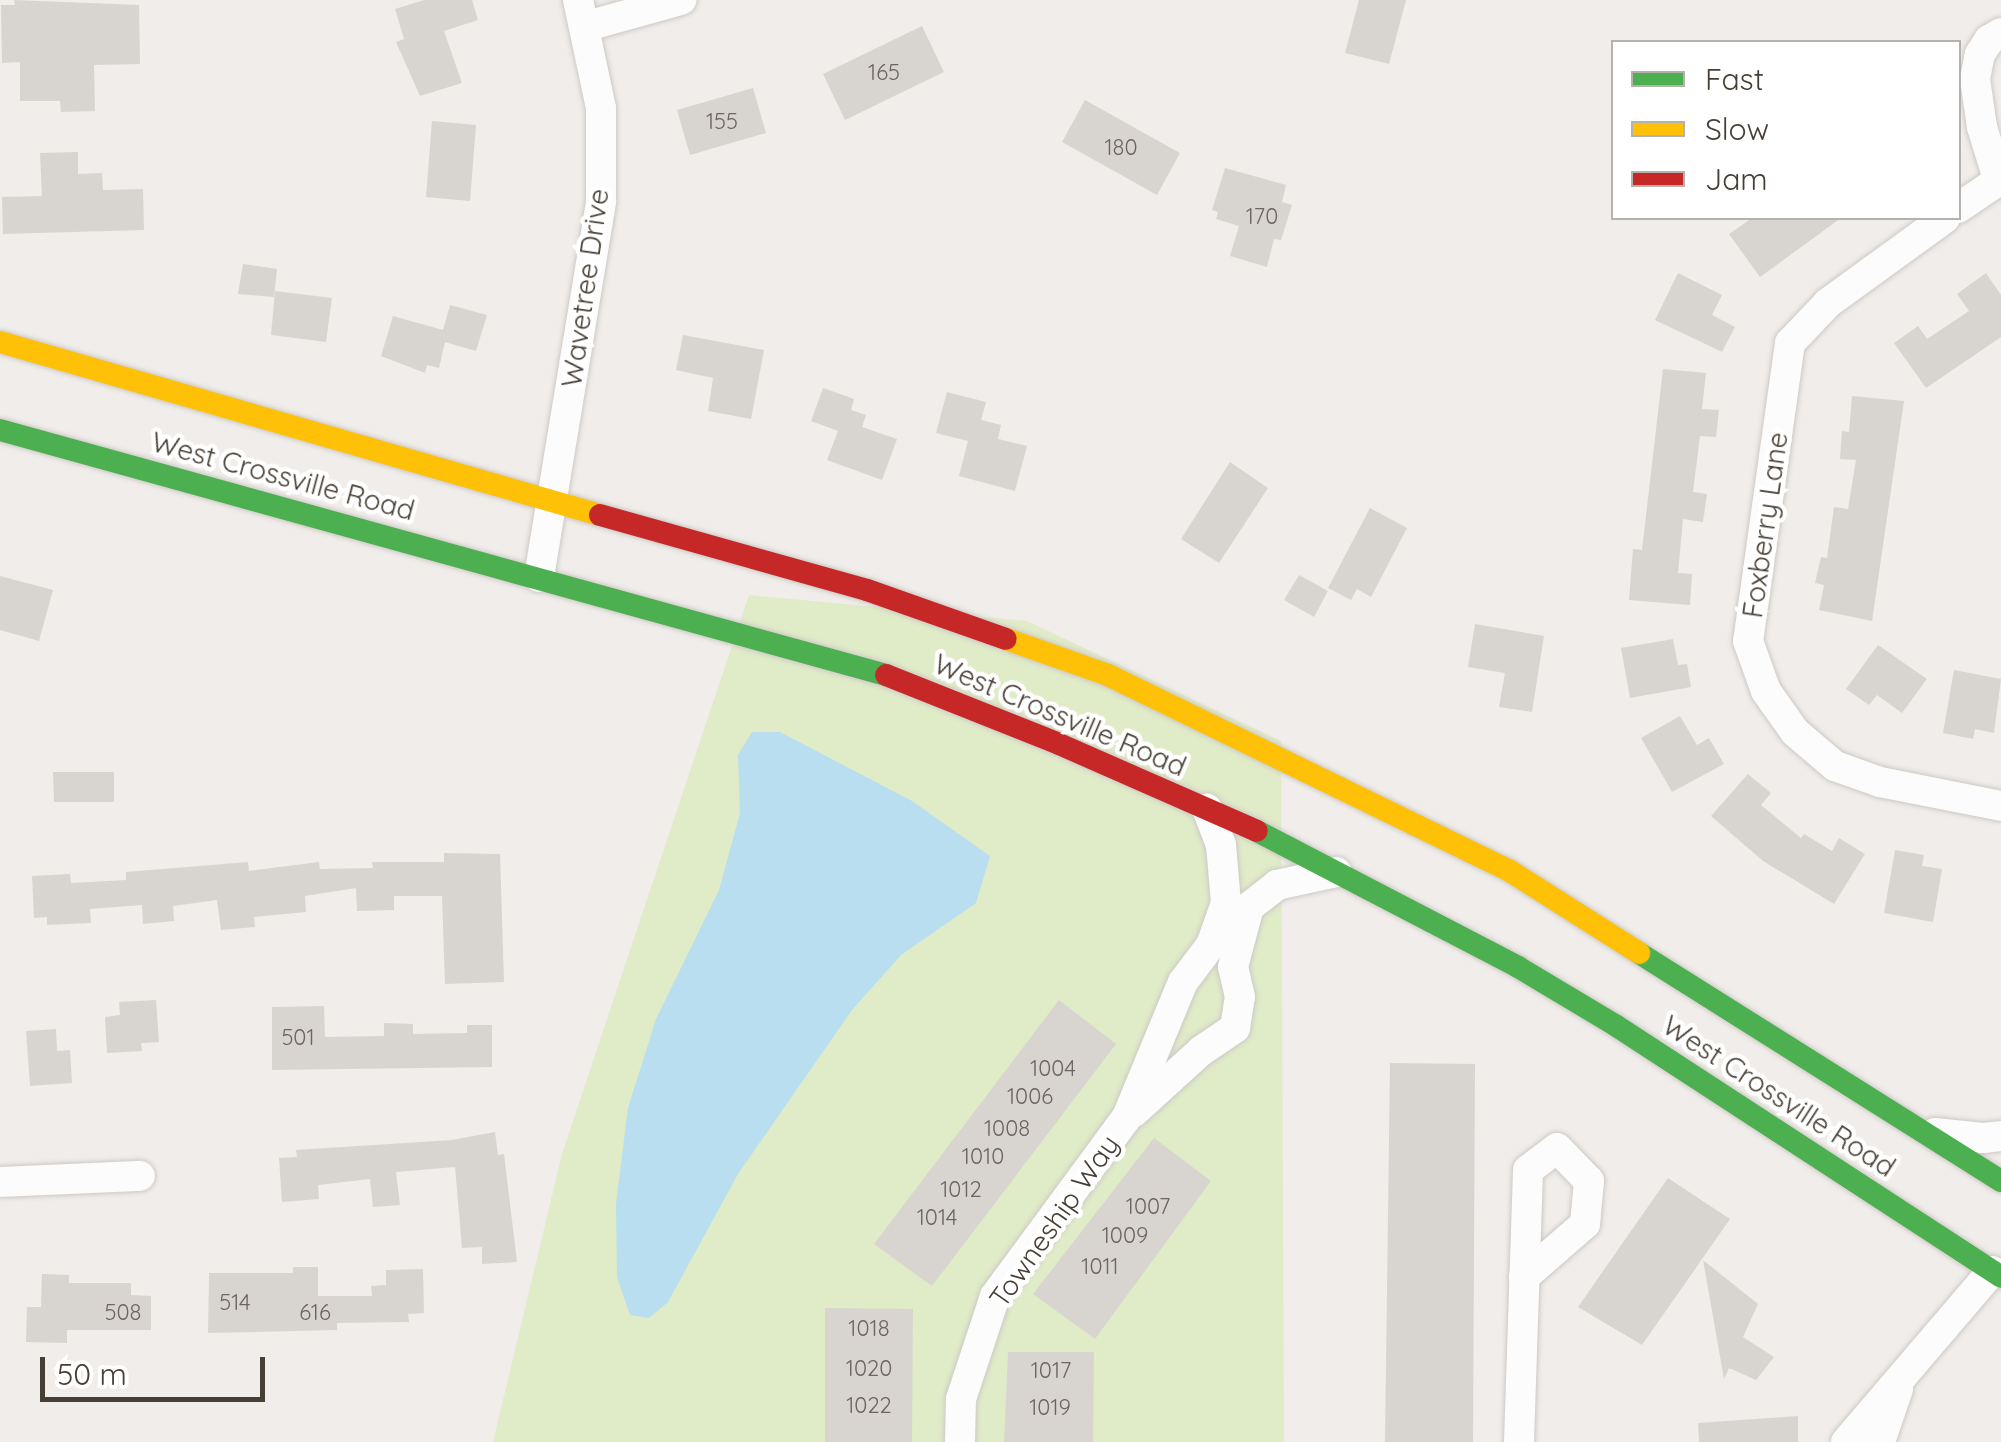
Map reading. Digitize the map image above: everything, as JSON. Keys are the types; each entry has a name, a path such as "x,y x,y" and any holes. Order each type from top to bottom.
{"main road":[{"name":"West Crossville Road","path":"0,342 867,590 1108,676 1510,871 2001,1181"},
{"name":"West Crossville Road","path":"0,430 875,671 1207,809 1518,967 1616,1025 1997,1274"}],"street":[{"path":"582,13 681,0"},
{"name":"Wavetree Drive","path":"539,577 601,201 601,108 582,13"},
{"path":"1961,206 1999,179 1982,127 1975,80 1980,54 1989,40 2001,34"},
{"name":"Foxberry Lane","path":"1942,220 1828,303 1790,343 1748,641 1776,704 1795,732 1835,766 1880,782 2001,806"},
{"path":"1207,809 1237,905 1277,885 1336,872"},
{"name":"Towneship Way","path":"1127,1117 1183,982 1237,905"},
{"name":"Towneship Way","path":"960,1442 960,1398 995,1296 1127,1117 1201,1050 1235,1028 1240,997 1234,967 1237,905"},
{"path":"1925,1132 2001,1136"},
{"path":"1519,1442 1524,1277 1528,1170 1557,1148 1588,1181 1585,1224 1524,1277"},
{"path":"0,1182 140,1176"},
{"path":"1846,1442 1997,1274"},
{"path":"1880,1442 1900,1382"}],"green space":[{"path":"749,595 1027,621 1281,741 1284,1442 493,1442 562,1154"}],"water":[{"path":"752,732 780,732 912,801 990,856 976,903 901,955 852,1010 738,1174 668,1302 649,1318 630,1315 617,1277 616,1204 628,1108 656,1019 719,890 740,813 738,755"}],"building":[{"path":"14,0 139,5 140,64 94,65 95,111 61,112 60,101 20,101 20,62 2,63 1,5 15,5"},
{"path":"424,0 472,0 478,20 444,31 462,83 420,96 396,42 404,39 395,9"},
{"path":"1359,0 1406,0 1389,64 1345,53"},
{"path":"922,26 944,72 845,120 823,74"},
{"path":"753,88 766,133 690,155 677,110"},
{"path":"1085,100 1180,153 1157,195 1062,142"},
{"path":"432,121 476,125 470,201 426,197"},
{"path":"78,152 78,174 102,173 103,190 143,189 144,230 3,234 2,197 42,196 40,153"},
{"path":"1225,168 1286,185 1282,202 1292,205 1281,240 1274,239 1267,267 1230,256 1239,226 1216,219 1218,212 1212,210"},
{"path":"1749,220 1838,220 1760,277 1729,234"},
{"path":"243,264 277,269 274,297 238,294"},
{"path":"1678,273 1722,295 1712,315 1735,327 1722,352 1655,320"},
{"path":"1986,273 2001,295 2001,337 1926,388 1894,343 1918,326 1927,339 1969,311 1957,294"},
{"path":"275,291 332,298 326,342 271,335"},
{"path":"450,305 487,315 476,351 445,342 439,368 427,365 425,373 381,356 393,316 443,330"},
{"path":"683,335 764,350 751,419 708,411 713,378 676,370"},
{"path":"1663,369 1706,373 1702,409 1719,410 1716,437 1700,436 1693,492 1707,494 1703,522 1683,519 1678,573 1692,574 1690,605 1629,600 1633,549 1642,550"},
{"path":"823,388 854,399 851,410 866,415 862,427 897,439 882,480 827,460 838,431 811,421"},
{"path":"947,392 986,402 981,420 1001,425 998,439 1027,446 1015,491 959,476 968,441 936,433"},
{"path":"1852,396 1904,401 1872,621 1819,610 1824,585 1815,583 1821,557 1827,558 1834,507 1848,509 1856,460 1840,459 1842,431 1849,432"},
{"path":"1230,462 1268,488 1219,563 1181,539"},
{"path":"1370,508 1407,528 1371,597 1357,589 1351,600 1328,588"},
{"path":"1299,575 1328,591 1314,617 1284,600"},
{"path":"0,576 53,590 39,641 0,630"},
{"path":"1475,624 1544,636 1532,712 1499,707 1505,673 1468,667"},
{"path":"1673,639 1678,665 1687,664 1691,687 1630,698 1621,648"},
{"path":"1878,645 1927,679 1902,713 1877,695 1869,705 1846,689"},
{"path":"1954,670 2001,679 1994,733 1975,729 1973,739 1943,733"},
{"path":"1680,716 1697,745 1709,738 1724,764 1672,792 1641,738"},
{"path":"53,772 114,772 114,802 54,802"},
{"path":"1748,774 1771,793 1761,805 1801,838 1804,834 1832,851 1839,838 1865,854 1834,904 1763,861 1711,816"},
{"path":"1895,850 1924,855 1922,866 1942,869 1933,922 1884,913"},
{"path":"444,853 500,854 504,982 445,984 442,896 394,896 394,910 357,911 356,888 305,896 306,912 254,917 255,927 221,930 217,900 173,906 174,921 143,924 142,905 90,909 91,923 47,925 47,917 34,918 32,876 70,874 71,883 126,880 126,872 248,862 249,871 319,862 320,869 373,868 372,862 444,862"},
{"path":"156,1000 159,1042 141,1043 142,1051 107,1053 105,1017 120,1015 119,1002"},
{"path":"1059,1000 1116,1044 932,1286 874,1244"},
{"path":"324,1006 325,1037 384,1036 384,1023 413,1024 413,1034 467,1033 467,1025 492,1025 492,1067 272,1070 272,1007"},
{"path":"56,1029 57,1051 70,1050 72,1083 30,1086 26,1031"},
{"path":"1390,1063 1475,1064 1473,1442 1385,1442"},
{"path":"495,1132 498,1155 504,1154 517,1262 482,1264 482,1247 462,1248 455,1167 396,1172 400,1205 373,1207 370,1179 318,1185 319,1199 282,1202 279,1158 297,1157 296,1150 452,1140"},
{"path":"1154,1138 1211,1181 1095,1339 1033,1294"},
{"path":"1668,1178 1730,1219 1642,1345 1578,1307"},
{"path":"1703,1260 1758,1304 1743,1337 1774,1357 1756,1380 1729,1368 1724,1379"},
{"path":"293,1267 318,1267 318,1296 372,1296 371,1286 386,1285 386,1270 423,1269 424,1313 408,1314 409,1322 337,1323 337,1330 208,1333 209,1273 293,1273"},
{"path":"42,1274 69,1275 69,1283 131,1283 131,1295 151,1296 151,1330 67,1330 67,1343 26,1342 27,1307 41,1307"},
{"path":"825,1308 913,1309 912,1442 825,1442"},
{"path":"1008,1352 1094,1352 1093,1442 1004,1442"},
{"path":"1798,1416 1798,1442 1699,1442 1698,1423"}],"traffic: fast":[{"path":"0,430 886,675"},
{"path":"1257,831 1518,967 1615,1025 2001,1277"},
{"path":"1639,953 2001,1181"}],"traffic: slow":[{"path":"0,342 600,515"},
{"path":"1006,639 1108,675 1510,871 1639,953"}],"traffic: jam":[{"path":"600,515 867,590 1006,639"},
{"path":"886,675 1059,744 1257,831"}]}
